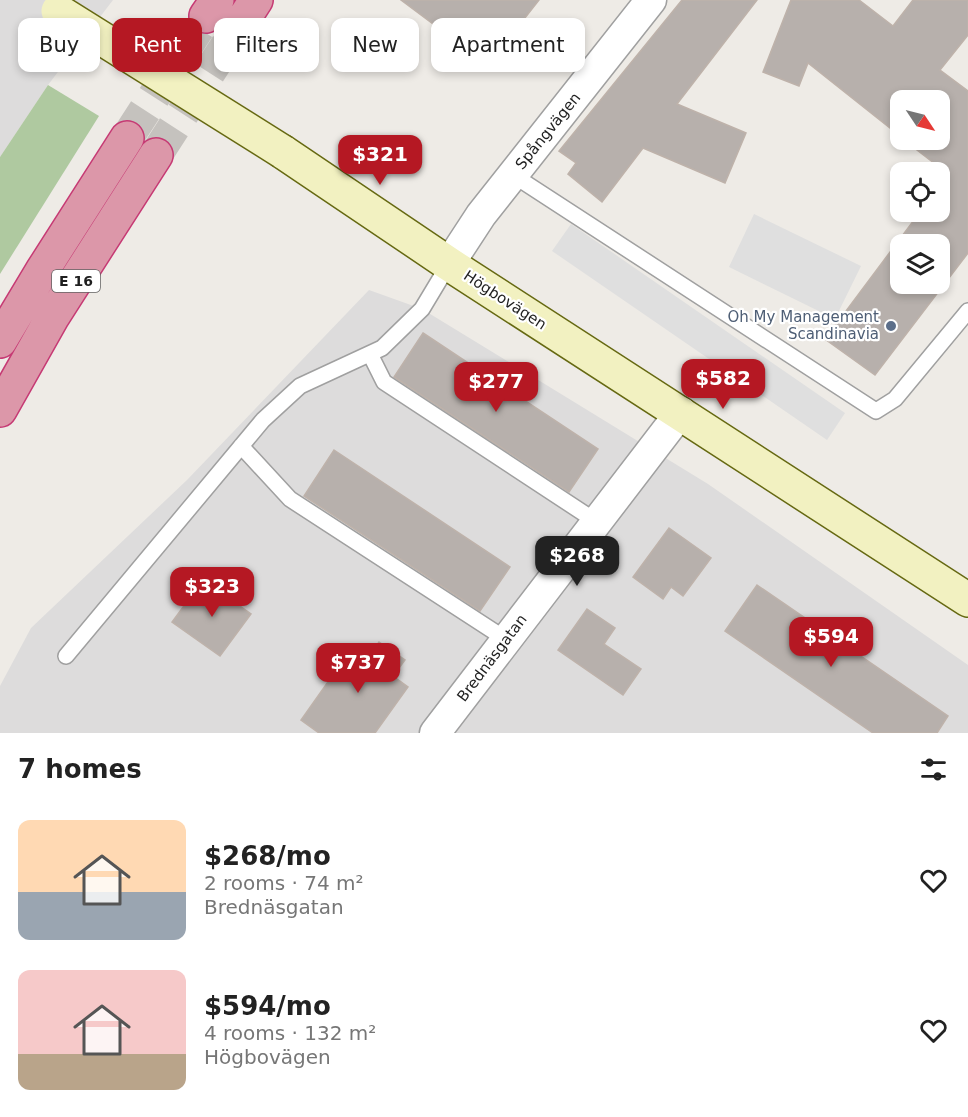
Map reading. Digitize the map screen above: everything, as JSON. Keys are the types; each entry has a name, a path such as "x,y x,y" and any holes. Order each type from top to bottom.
{"highway":[{"path":"244,18 255,0"},
{"name":"E 16","path":"0,341 127,138"},
{"name":"E 16","path":"0,410 53,316 156,155"}],"main road":[{"name":"Högbovägen","path":"50,5 283,152 449,264 681,412 968,600"}],"street":[{"name":"Spångvägen","path":"449,264 481,215 651,0"},
{"name":"Brednäsgatan","path":"435,733 681,412"}],"lane":[{"path":"513,175 876,411 895,399 968,311"},
{"path":"66,656 264,420 300,386 382,348 422,309 449,264"},
{"path":"369,354 384,382 597,522"},
{"path":"241,446 290,499 507,640"}],"shaded area":[{"path":"0,0 113,0 99,18 18,18 18,72 58,72 0,157"},
{"path":"754,214 861,266 835,319 729,267"},
{"path":"571,224 845,413 827,440 552,251"},
{"path":"369,290 422,309 708,484 968,665 968,733 0,733 0,686 31,628 187,480"}],"green space":[{"path":"48,85 99,116 0,274 0,157"}],"building":[{"path":"401,0 539,0 525,18 431,18 431,22"},
{"path":"682,0 757,0 677,104 746,133 725,183 643,148 602,202 568,174 576,163 559,151"},
{"path":"791,0 859,0 893,26 913,0 968,0 968,35 940,70 968,91 968,253 950,277 950,234 904,234 913,222 950,222 950,162 933,162 917,150 950,150 950,90 890,90 890,128 808,63 799,86 763,72"},
{"path":"890,252 890,294 937,294 875,375 825,339"},
{"path":"423,333 598,449 569,492 394,377"},
{"path":"334,450 510,567 480,611 304,496"},
{"path":"669,528 711,558 683,596 671,587 663,599 633,577"},
{"path":"203,580 251,614 220,656 172,622"},
{"path":"757,585 948,716 937,733 873,733 725,631"},
{"path":"587,609 615,628 604,644 641,669 623,695 558,650"},
{"path":"379,642 405,660 393,676 408,687 375,733 319,733 301,720 354,645 369,656"}],"tunnel":[{"path":"127,138 206,16"},
{"path":"156,155 214,65"}],"place":[{"name":"Oh My Management Scandinavia","path":"891,326"}]}
